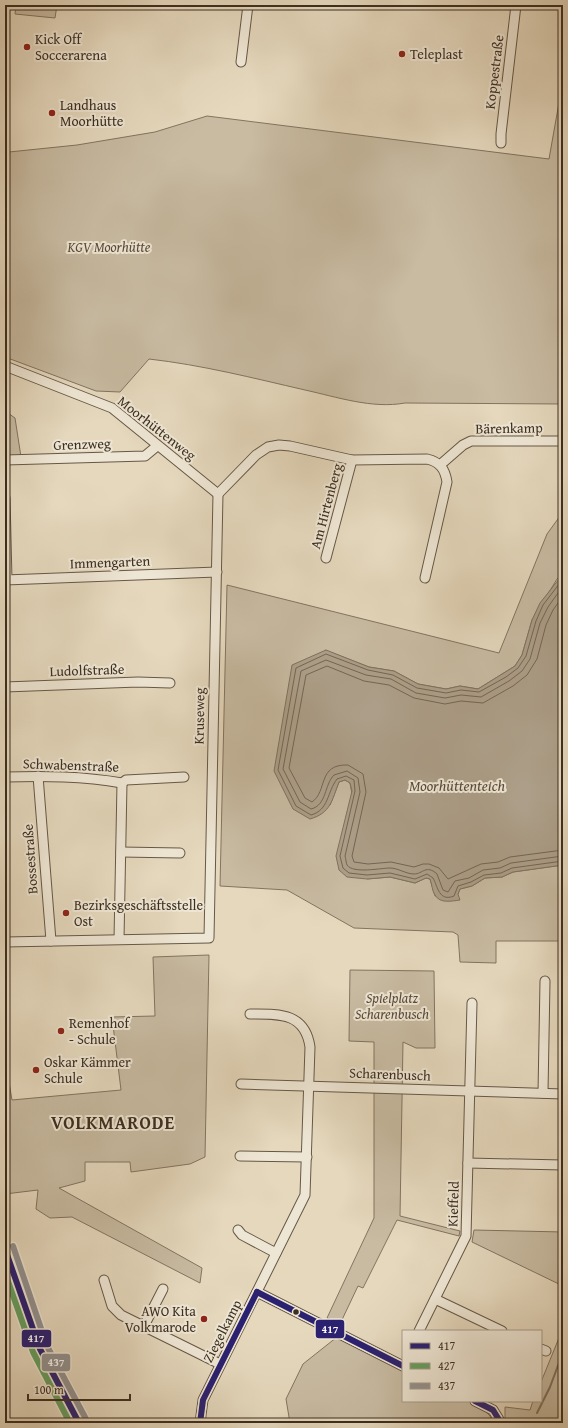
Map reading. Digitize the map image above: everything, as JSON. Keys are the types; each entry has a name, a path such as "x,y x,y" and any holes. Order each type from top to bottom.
{"main road":[{"path":"5,1249 40,1349 79,1423"}],"street":[{"path":"241,62 248,5"},
{"name":"Koppestraße","path":"502,143 501,134 516,5"},
{"name":"Moorhüttenweg","path":"5,366 112,408 218,494"},
{"name":"Bärenkamp","path":"440,465 463,445 472,441 563,441"},
{"path":"218,494 256,455 268,447 279,445 290,446 352,460 427,459 440,465 445,473 447,482 425,578"},
{"name":"Grenzweg","path":"5,460 145,456 157,446"},
{"name":"Am Hirtenberg","path":"326,558 352,460"},
{"name":"Kruseweg","path":"118,939 209,938 218,494"},
{"path":"5,498 6,580"},
{"name":"Immengarten","path":"6,580 217,572"},
{"name":"Ludolfstraße","path":"5,686 138,682 170,683"},
{"name":"Bossestraße","path":"38,776 51,940"},
{"name":"Schwabenstraße","path":"5,777 89,777 122,783 126,780 184,777"},
{"path":"5,942 118,939 122,783"},
{"path":"121,852 180,853"},
{"path":"543,1093 545,981"},
{"path":"470,1091 472,1003"},
{"name":"Ziegelkamp","path":"200,1423 203,1400 305,1195 310,1047 306,1030 300,1024 286,1016 250,1014"},
{"path":"242,1084 309,1086"},
{"name":"Scharenbusch","path":"309,1086 563,1094"},
{"name":"Kieffeld","path":"420,1330 466,1236 470,1091"},
{"path":"240,1156 307,1157"},
{"path":"468,1163 563,1165"},
{"path":"238,1230 242,1235 276,1253"},
{"path":"104,1280 114,1308 121,1315 220,1364"},
{"path":"144,1326 163,1289"},
{"path":"257,1292 402,1364"},
{"path":"435,1299 500,1330"},
{"path":"477,1402 493,1410 501,1423"}],"green space":[{"path":"16,5 57,5 55,18 15,14"},
{"name":"KGV Moorhütte","path":"563,80 563,404 367,403 342,399 208,368 149,359 120,392 96,391 5,357 5,149 9,152 77,145 155,132 207,116 549,159"},
{"path":"5,411 15,418 21,457 5,457"},
{"path":"563,512 563,574 557,579 532,620 522,655 515,666 478,689 460,686 446,689 418,684 394,671 369,667 325,650 330,805 339,782 345,780 350,783 367,879 390,877 415,883 426,878 430,879 435,896 458,894 460,889 472,886 485,878 502,877 513,872 563,865 563,941 496,941 496,963 460,962 458,935 453,932 354,928 287,890 220,886 227,585 499,653 547,534"},
{"path":"209,955 205,1157 190,1164 131,1172 130,1162 85,1162 85,1181 59,1188 202,1268 200,1283 72,1217 50,1218 36,1209 38,1190 5,1194 5,1059 12,1100 121,1090 112,1017 155,1016 153,957"},
{"name":"Spielplatz Scharenbusch","path":"350,970 434,971 435,1048 416,1048 403,1042 400,1216 460,1231 459,1236 397,1220 363,1288 358,1286 340,1324 327,1318 374,1218 374,1042 349,1041"},
{"path":"474,1230 563,1232 563,1286 472,1242"},
{"path":"563,1328 563,1423 505,1423 505,1407 530,1410 533,1402 542,1402 542,1380"},
{"path":"337,1337 402,1369 402,1402 470,1402 482,1408 490,1416 492,1423 290,1423 286,1399 303,1364"}],"water":[{"name":"Moorhüttenteich","path":"563,574 563,865 513,872 502,877 485,878 472,886 460,889 458,894 460,900 450,901 443,901 437,898 433,892 430,879 426,878 415,883 390,877 367,879 347,877 339,870 336,856 352,791 350,783 345,780 339,782 327,809 310,819 293,809 274,771 292,665 326,650 369,667 394,671 418,684 446,689 460,686 478,689 515,666 522,655 532,620 540,603"}],"waterway":[{"path":"537,1413 550,1387 563,1352"}],"transit line":[{"name":"437","path":"13,1246 47,1346 86,1419"},
{"name":"417","path":"5,1249 40,1349 79,1423"},
{"name":"427","path":"5,1273 33,1352 70,1423"},
{"name":"417","path":"257,1292 402,1365"},
{"name":"417","path":"200,1423 203,1400 257,1292"},
{"name":"417","path":"477,1402 493,1410 501,1423"}],"place":[{"name":"Kick Off Soccerarena","path":"27,47"},
{"name":"Teleplast","path":"402,54"},
{"name":"Landhaus Moorhütte","path":"52,113"},
{"name":"Bezirksgeschäftsstelle Ost","path":"66,913"},
{"name":"Remenhof - Schule","path":"61,1031"},
{"name":"Oskar Kämmer Schule","path":"36,1070"},
{"name":"AWO Kita Volkmarode","path":"204,1319"}],"district":[{"name":"VOLKMARODE","path":"113,1123"}]}
